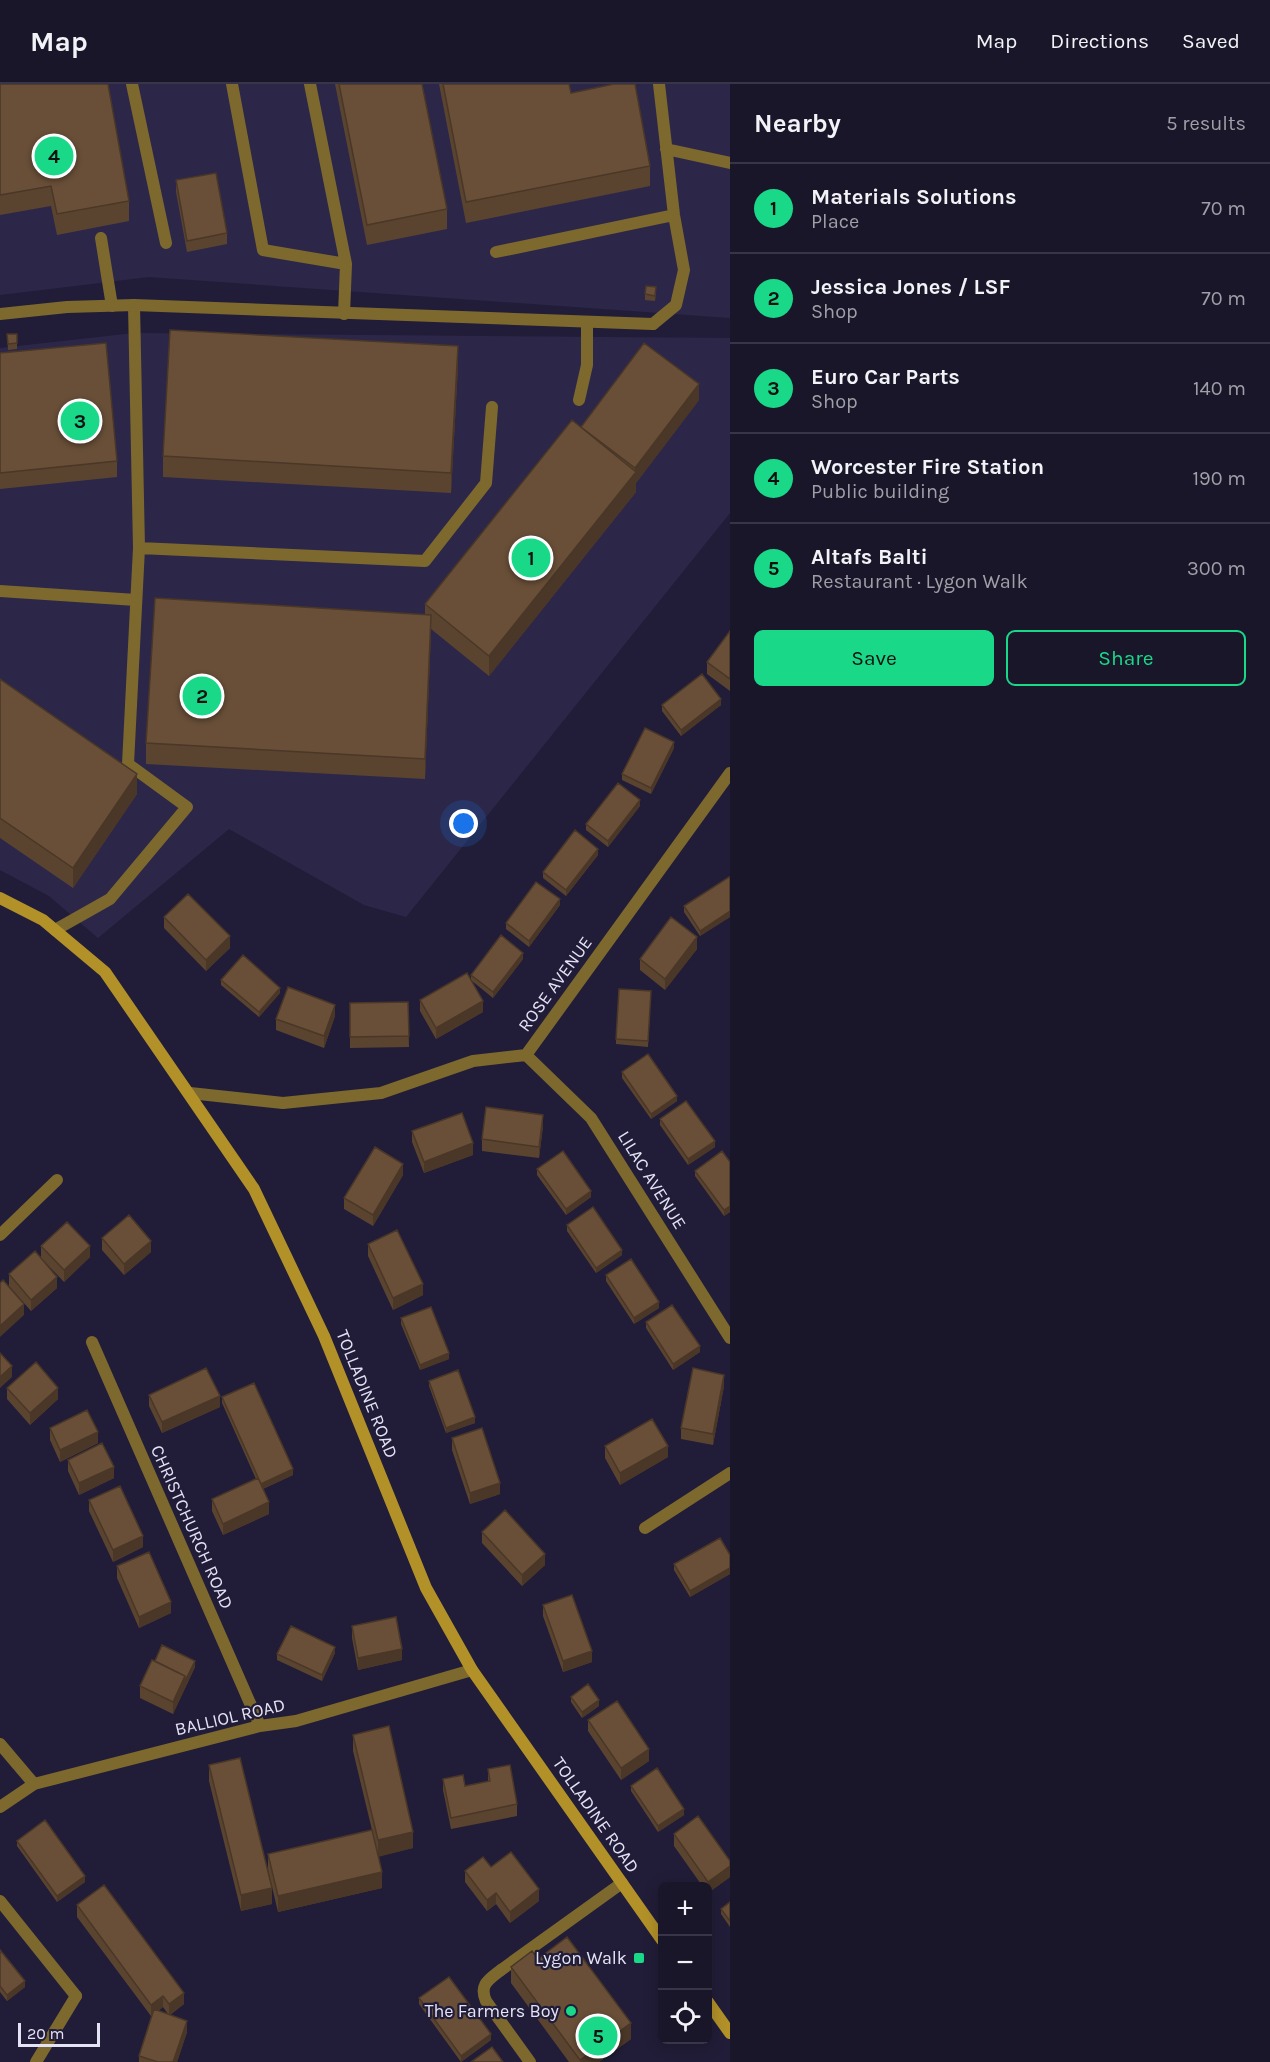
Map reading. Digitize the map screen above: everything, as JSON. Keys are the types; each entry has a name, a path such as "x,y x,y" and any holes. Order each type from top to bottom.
{"main road":[{"name":"TOLLADINE ROAD","path":"0,898 43,920 105,972 254,1189 324,1336 426,1588 472,1670 660,1936"},
{"path":"712,2008 730,2033"}],"street":[{"path":"132,84 166,243"},
{"path":"232,84 263,250 346,264"},
{"path":"310,84 346,264 344,314"},
{"path":"0,314 134,305 653,324 676,305 684,270 674,215 659,84"},
{"path":"666,149 730,163"},
{"path":"496,252 674,215"},
{"path":"100,238 112,306"},
{"path":"54,930 110,899 187,807 128,764 139,548 134,305"},
{"path":"579,400 587,365 587,322"},
{"path":"139,548 425,561 486,483 492,407"},
{"path":"0,591 136,600"},
{"name":"ROSE AVENUE","path":"190,1093 283,1103 381,1093 473,1061 526,1055 728,779"},
{"name":"LILAC AVENUE","path":"526,1055 591,1118 730,1338"},
{"path":"0,1235 57,1180"},
{"name":"CHRISTCHURCH ROAD","path":"92,1342 260,1726"},
{"path":"645,1528 730,1473"},
{"name":"BALLIOL ROAD","path":"0,1807 34,1784 260,1726 296,1721 472,1670"},
{"path":"0,1744 34,1784"},
{"path":"530,2062 486,2001 482,1992 485,1982 622,1883"},
{"path":"0,1901 76,1996 36,2062"}],"shaded area":[{"path":"0,84 730,84 730,318 149,277 0,295"},
{"path":"134,333 730,338 730,513 406,917 364,905 229,829 98,938 49,896 0,870 0,348"}],"building":[{"path":"0,84 108,84 129,201 57,214 51,186 0,195"},
{"path":"339,84 422,84 447,209 367,225"},
{"path":"443,84 569,84 571,93 614,84 635,84 650,166 466,202"},
{"path":"216,173 227,233 187,241 176,180"},
{"path":"646,286 656,287 655,296 645,294"},
{"path":"170,330 458,346 451,473 163,456"},
{"path":"7,334 17,334 17,343 8,344"},
{"path":"106,343 117,461 0,473 0,353"},
{"path":"644,343 699,384 635,468 581,427"},
{"path":"572,420 636,472 489,656 425,604"},
{"path":"155,598 431,615 425,759 146,743"},
{"path":"730,631 730,679 707,662"},
{"path":"702,674 721,699 681,730 662,705"},
{"path":"0,679 137,774 73,868 0,818"},
{"path":"645,728 674,742 651,788 622,774"},
{"path":"618,783 640,800 608,841 586,824"},
{"path":"575,830 598,849 566,890 543,872"},
{"path":"729,877 730,911 700,931 684,906"},
{"path":"536,882 560,899 529,941 506,923"},
{"path":"188,894 230,936 206,960 164,917"},
{"path":"671,917 697,937 665,979 640,959"},
{"path":"501,935 523,953 493,992 471,975"},
{"path":"243,955 280,988 259,1012 221,980"},
{"path":"467,973 483,1001 436,1028 420,1000"},
{"path":"288,987 335,1005 324,1036 276,1019"},
{"path":"619,989 651,991 648,1041 616,1039"},
{"path":"408,1002 409,1036 350,1037 350,1003"},
{"path":"648,1054 677,1096 651,1114 622,1072"},
{"path":"686,1101 715,1141 688,1159 660,1119"},
{"path":"486,1107 543,1115 539,1147 482,1139"},
{"path":"462,1113 473,1143 424,1162 412,1131"},
{"path":"375,1147 403,1164 373,1215 344,1198"},
{"path":"563,1151 591,1191 566,1209 537,1169"},
{"path":"722,1151 730,1162 730,1206 724,1210 695,1171"},
{"path":"593,1207 622,1250 596,1268 567,1225"},
{"path":"129,1215 151,1241 124,1264 102,1238"},
{"path":"67,1222 90,1246 64,1270 41,1246"},
{"path":"397,1230 423,1284 393,1298 368,1244"},
{"path":"35,1251 57,1277 31,1300 9,1274"},
{"path":"631,1259 659,1302 634,1318 606,1275"},
{"path":"3,1280 24,1304 0,1326 0,1283"},
{"path":"672,1305 700,1346 673,1364 646,1322"},
{"path":"431,1307 449,1353 420,1365 401,1318"},
{"path":"0,1353 12,1366 0,1377"},
{"path":"36,1362 58,1388 30,1413 7,1388"},
{"path":"206,1368 220,1396 162,1422 149,1395"},
{"path":"693,1368 724,1375 713,1434 681,1428"},
{"path":"458,1370 475,1417 446,1428 429,1381"},
{"path":"254,1383 293,1469 261,1484 222,1397"},
{"path":"87,1410 98,1432 60,1450 50,1428"},
{"path":"652,1419 668,1446 620,1473 605,1446"},
{"path":"482,1428 500,1483 470,1493 452,1438"},
{"path":"102,1443 114,1467 79,1483 68,1460"},
{"path":"258,1478 269,1502 223,1524 212,1499"},
{"path":"120,1486 143,1536 113,1550 89,1500"},
{"path":"505,1510 545,1554 522,1575 482,1532"},
{"path":"720,1538 730,1555 730,1568 690,1591 674,1564"},
{"path":"149,1552 171,1602 139,1617 117,1566"},
{"path":"572,1595 592,1651 563,1661 543,1605"},
{"path":"396,1617 402,1649 358,1658 352,1626"},
{"path":"291,1626 335,1647 322,1675 277,1654"},
{"path":"162,1645 195,1661 185,1681 185,1676 155,1661"},
{"path":"152,1660 185,1676 173,1702 140,1686"},
{"path":"588,1684 599,1700 582,1712 571,1697"},
{"path":"617,1701 649,1749 621,1768 588,1720"},
{"path":"389,1726 413,1832 378,1840 353,1735"},
{"path":"240,1758 272,1888 241,1895 209,1765"},
{"path":"510,1765 517,1804 451,1818 443,1779 463,1775 465,1786 490,1781 488,1769"},
{"path":"657,1768 684,1809 658,1826 631,1786"},
{"path":"698,1816 730,1861 730,1866 708,1882 674,1834"},
{"path":"45,1820 85,1876 57,1896 17,1841"},
{"path":"372,1830 382,1872 278,1896 268,1854"},
{"path":"511,1852 539,1889 510,1912 496,1893 487,1900 465,1871 483,1857 491,1867"},
{"path":"104,1885 184,1993 169,2004 163,1996 151,2005 77,1905"},
{"path":"730,1902 730,1921 721,1909"},
{"name":"The Farmers Boy","path":"567,1937 631,2023 580,2060 511,1967 532,1951 538,1959"},
{"path":"0,1950 25,1981 7,1995 0,1986"},
{"path":"449,1977 491,2034 461,2056 419,1998"},
{"path":"154,2009 187,2021 173,2062 158,2062 139,2056"},
{"path":"492,2047 503,2062 471,2062"}],"place":[{"name":"Worcester Fire Station","path":"54,156"},
{"name":"Euro Car Parts","path":"80,421"},
{"name":"Materials Solutions","path":"531,558"},
{"name":"Jessica Jones / LSF","path":"202,696"},
{"name":"Lygon Walk","path":"639,1958"},
{"name":"The Farmers Boy","path":"571,2011"},
{"name":"Altafs Balti","path":"598,2036"}]}
